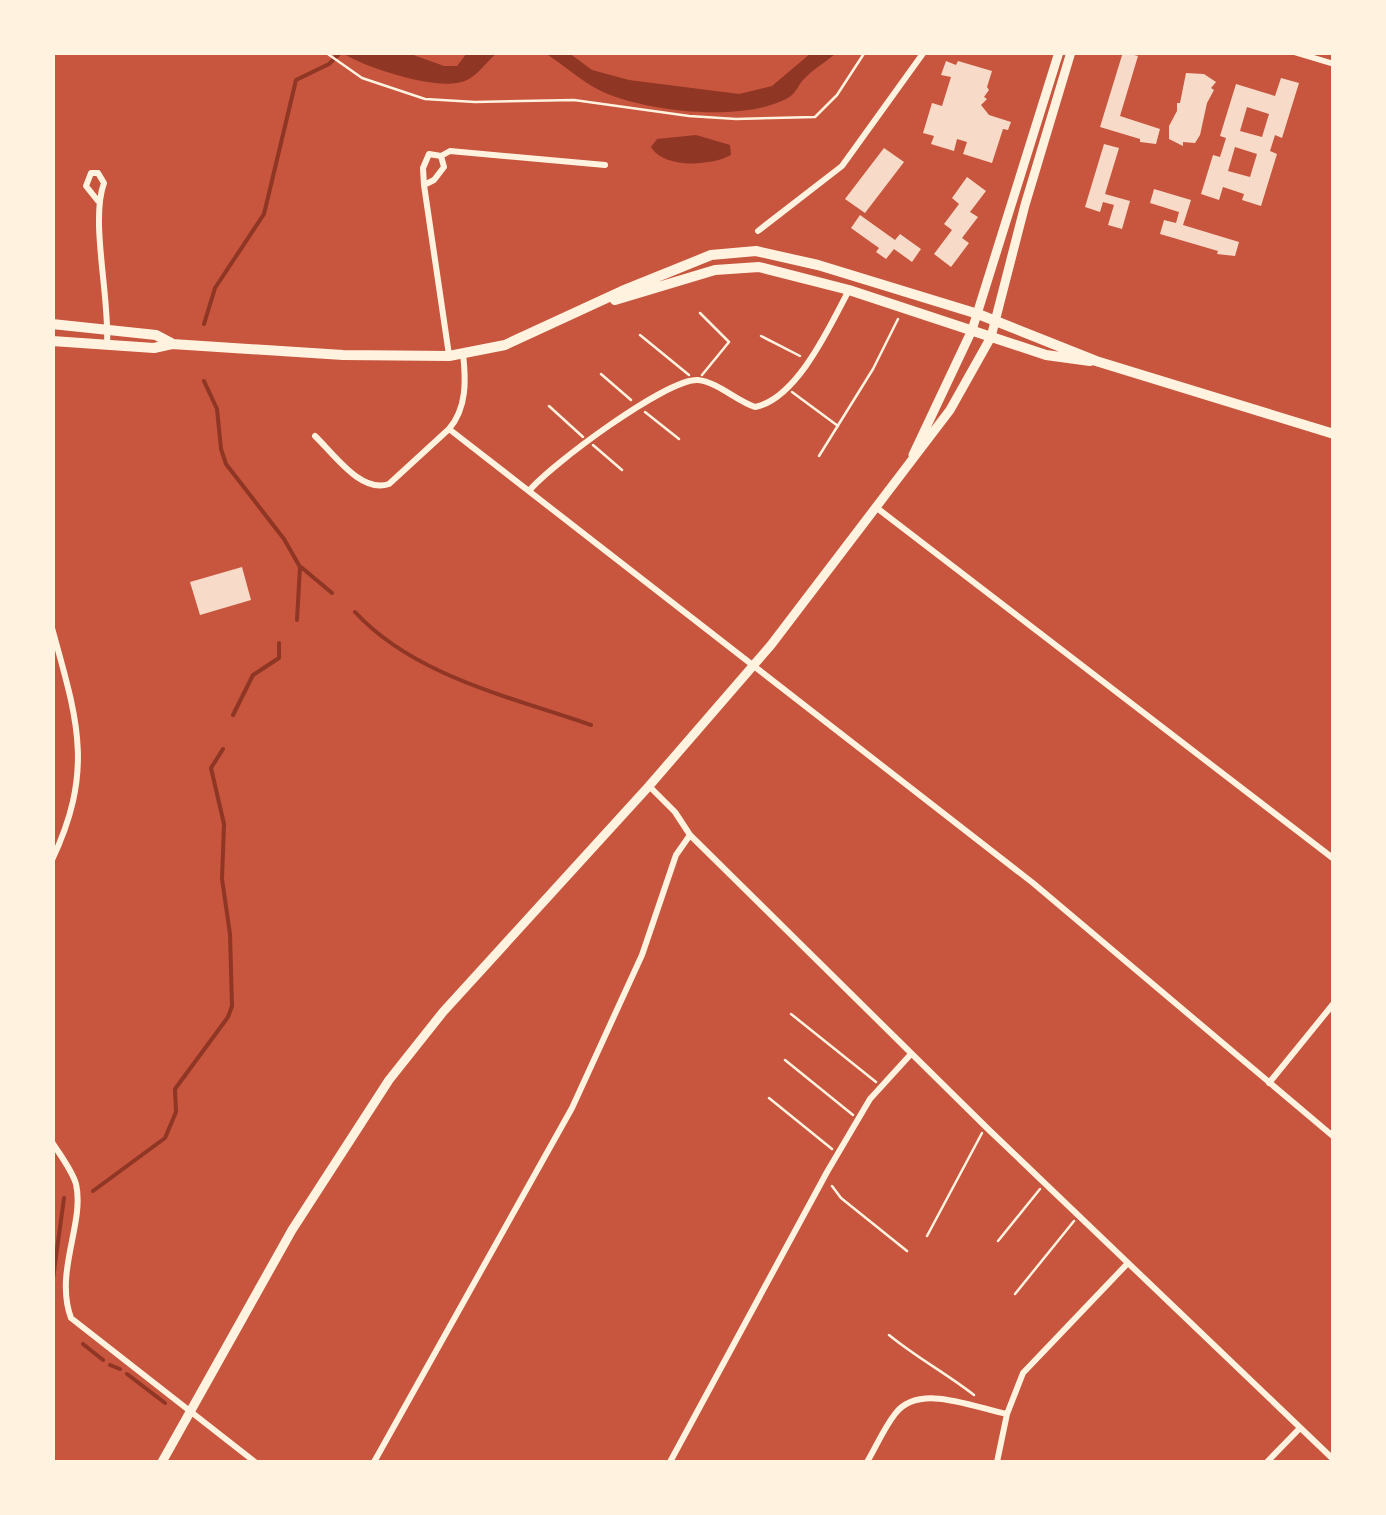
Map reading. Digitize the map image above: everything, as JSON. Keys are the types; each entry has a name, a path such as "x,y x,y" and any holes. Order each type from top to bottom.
{"main road":[{"path":"910,462 978,314 1059,52"},
{"path":"162,1462 292,1230 389,1080 444,1012 752,666 877,508 956,400 991,337 1071,52"},
{"path":"52,341 154,348 172,344 343,355 449,356 505,345 711,255 756,251 818,265 978,314 1096,361 1334,434"},
{"path":"604,302 715,270 759,268 848,290 1062,359 1096,361"},
{"path":"52,324 156,335 172,344"}],"street":[{"path":"758,231 842,166 924,52"},
{"path":"1294,52 1334,64"},
{"path":"449,356 424,184 423,168 429,154 441,156 450,152 604,164"},
{"path":"424,184 434,180 444,167 441,156"},
{"path":"98,201 107,345"},
{"path":"529,491 545,473 639,407 691,381 703,381 755,407 774,401 808,360 848,290"},
{"path":"315,436 366,485 379,488 389,484 457,420 463,402 463,354"},
{"path":"449,430 1033,884 1334,1138"},
{"path":"877,508 1334,860"},
{"path":"52,628 78,722 80,750 68,817 52,860"},
{"path":"649,786 676,812 690,835 986,1128 1334,1460"},
{"path":"374,1462 572,1108 642,955 676,856 690,835"},
{"path":"1269,1083 1334,1003"},
{"path":"670,1462 837,1153 881,1086 911,1054"},
{"path":"52,1142 76,1188 65,1286 65,1304 71,1318 254,1462"},
{"path":"997,1462 1008,1414 1024,1373 1128,1263"},
{"path":"868,1462 896,1412 910,1401 929,1397 1008,1414"},
{"path":"1267,1462 1300,1428"}],"path":[{"path":"326,54 382,86 440,100 574,100 689,116 808,119 822,112 864,52"},
{"path":"819,456 873,369 904,307"},
{"path":"700,314 729,342 702,371 703,381"},
{"path":"640,335 688,373 691,381"},
{"path":"762,336 808,360"},
{"path":"601,374 679,439"},
{"path":"787,388 838,426"},
{"path":"549,406 622,470"},
{"path":"791,1014 881,1086"},
{"path":"785,1060 858,1119"},
{"path":"769,1098 837,1153"},
{"path":"927,1236 986,1128"},
{"path":"822,1180 907,1250"},
{"path":"998,1241 1044,1184"},
{"path":"1015,1294 1078,1216"},
{"path":"889,1336 926,1364 939,1368 994,1412"}],"shaded area":[{"path":"342,53 408,53 444,66 457,66 467,53 497,53 467,80 440,83 385,72"},
{"path":"545,53 569,53 592,70 629,80 739,94 772,86 811,53 836,53 786,99 745,110 694,112 644,105 603,92"},
{"path":"696,135 730,145 731,155 712,161 677,162 657,154 651,147 657,139"}],"building":[{"path":"1123,52 1138,56 1120,116 1160,129 1156,144 1100,127"},
{"path":"946,61 992,71 984,97 987,99 981,105 989,115 1011,122 1008,130 1003,129 992,163 963,154 967,142 957,139 954,151 931,144 934,136 923,133 932,103 942,106 951,77 941,75"},
{"path":"1186,73 1204,74 1216,82 1211,88 1214,90 1200,135 1195,143 1183,142 1183,146 1169,139 1169,126 1180,103"},
{"path":"1281,78 1299,83 1282,138 1275,135 1270,151 1277,154 1261,206 1242,200 1244,194 1223,187 1219,200 1201,194 1213,155 1220,157 1226,138 1220,136 1236,84 1275,96","holes":["1247,107 1269,114 1262,137 1240,131","1235,147 1257,154 1250,177 1228,171"]},
{"path":"1104,144 1119,148 1105,194 1130,201 1122,229 1108,225 1114,205 1103,202 1100,212 1085,207"},
{"path":"884,148 904,162 865,213 845,199"},
{"path":"967,177 986,191 970,212 978,217 962,238 969,243 951,267 934,254 952,230 944,224 959,204 952,198"},
{"path":"1154,189 1191,200 1183,225 1239,242 1235,256 1217,254 1218,251 1160,234 1164,220 1176,223 1179,212 1150,203"},
{"path":"860,215 895,240 900,234 921,249 912,262 894,249 886,259 876,252 879,248 851,228"},
{"path":"242,567 251,600 200,615 190,582"}],"waterway":[{"path":"204,324 215,288 264,214 296,80 329,64 341,52"},
{"path":"204,381 217,409 226,464 284,539 300,567 297,620"},
{"path":"301,567 332,593"},
{"path":"355,612 406,653 435,668 497,694 591,725"},
{"path":"233,715 253,675 279,658 279,643"},
{"path":"93,1191 165,1138 176,1112 175,1089 232,1006 230,934 222,879 224,824 211,768 223,749"},
{"path":"52,1286 64,1198"},
{"path":"83,1344 103,1360"},
{"path":"110,1365 120,1369"},
{"path":"127,1374 165,1403"}]}
